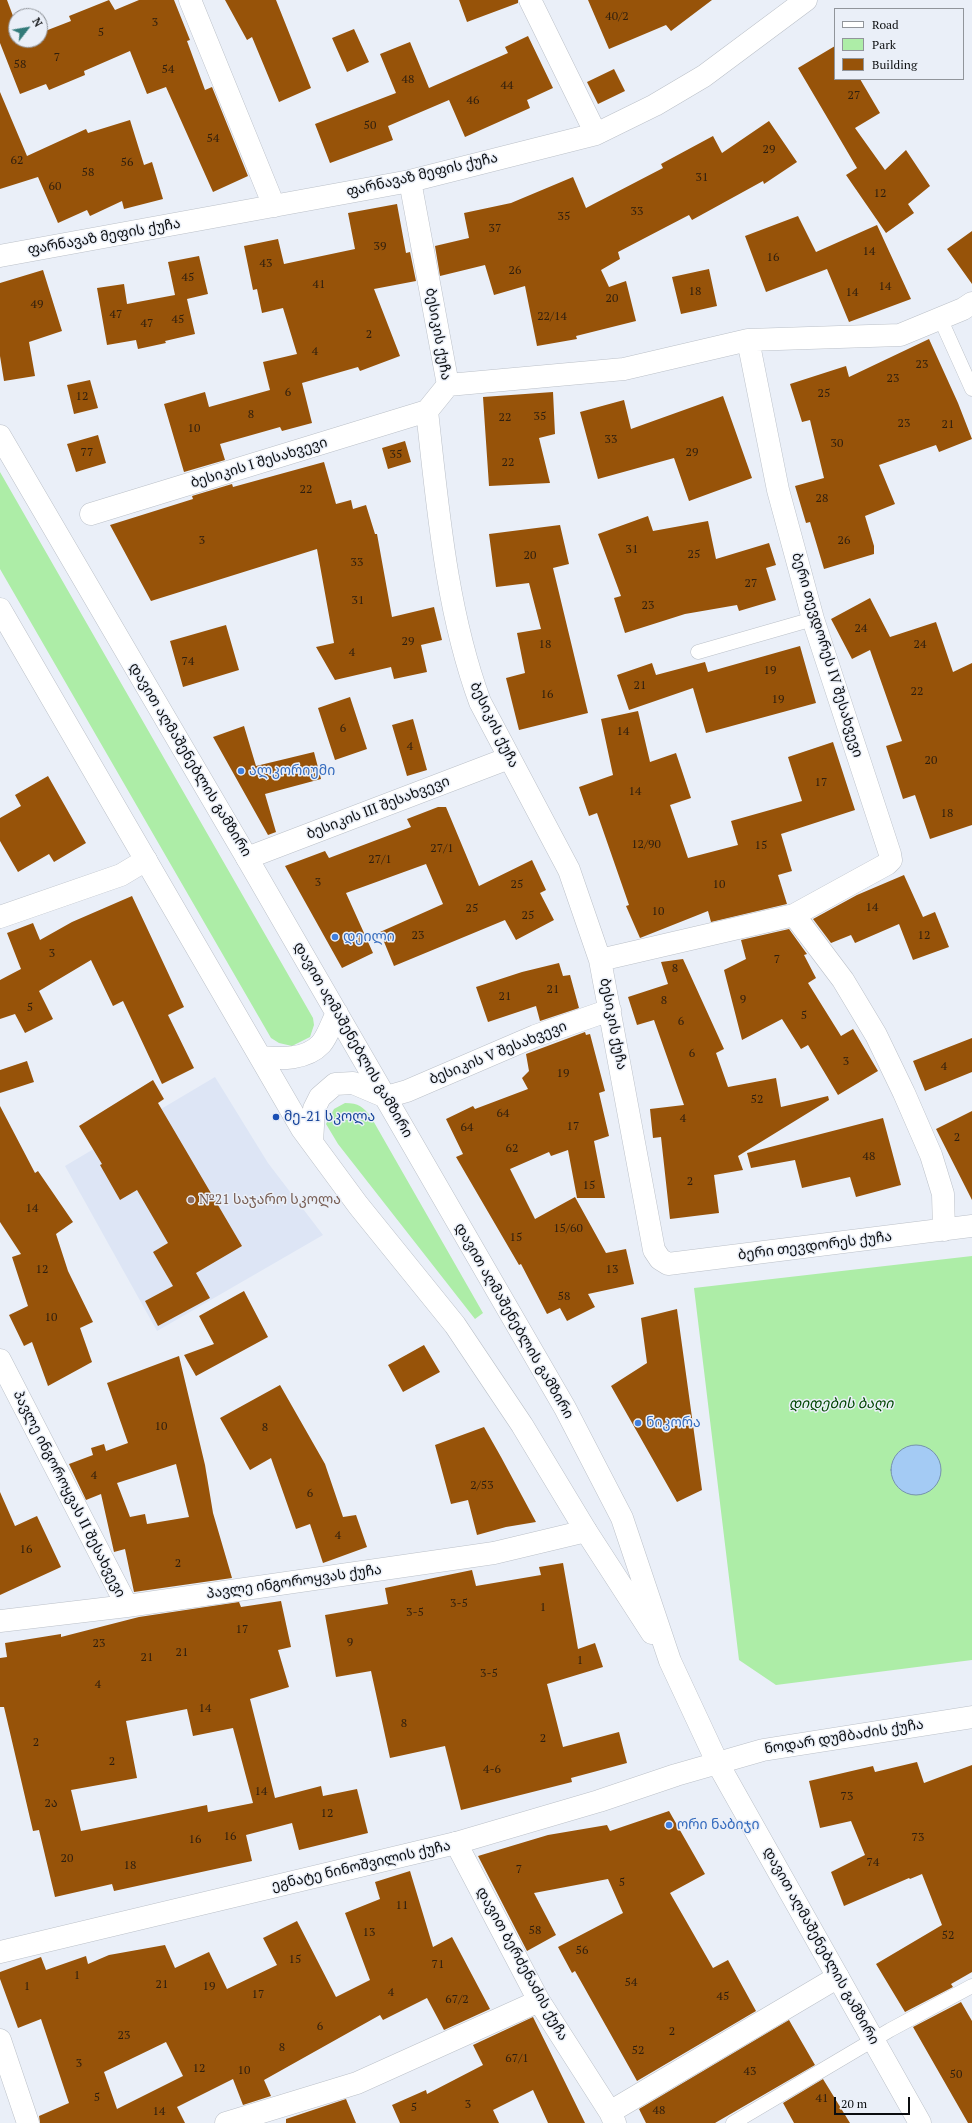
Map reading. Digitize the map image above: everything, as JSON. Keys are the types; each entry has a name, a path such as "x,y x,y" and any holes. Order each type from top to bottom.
{"street":[{"path":"190,0 274,206"},
{"path":"530,0 596,134"},
{"name":"ფარნავაზ მეფის ქუჩა","path":"0,256 410,181 596,134 655,105 704,76 806,0"},
{"name":"ბესიკის ქუჩა","path":"410,181 448,385 427,411 442,550 470,672 480,702 569,870 600,960 654,1250 660,1259"},
{"path":"448,385 624,369 748,340 900,335 963,309 972,303"},
{"name":"ბერი თევდორეს IV შესახვევი","path":"600,960 794,915 887,864 890,860 890,854 813,619 778,490 748,340"},
{"name":"ბესიკის I შესახვევი","path":"91,514 427,411"},
{"name":"დავით აღმაშენებლის გამზირი","path":"0,436 337,1012 565,1408 622,1518 670,1661 718,1764 920,2123"},
{"name":"დავით აღმაშენებლის გამზირი","path":"0,609 302,1129 358,1205 455,1325 522,1424 586,1531 670,1661"},
{"name":"ბესიკის III შესახვევი","path":"247,858 509,758"},
{"path":"0,917 121,875 146,860"},
{"path":"794,915 843,980 876,1035 904,1093 931,1155 943,1194 944,1230"},
{"name":"ბესიკის V შესახვევი","path":"386,1097 407,1091 535,1036 610,1010"},
{"path":"261,1057 283,1059 304,1055 321,1044 337,1012"},
{"path":"312,1142 314,1108 320,1097 335,1084 353,1083 386,1097"},
{"name":"ბერი თევდორეს ქუჩა","path":"660,1259 668,1264 972,1226"},
{"name":"პავლე ინგოროყვას II შესახვევი","path":"0,1360 127,1606"},
{"name":"პავლე ინგოროყვას ქუჩა","path":"0,1621 127,1606 494,1553 586,1531"},
{"name":"ნოდარ დუმბაძის ქუჩა","path":"718,1764 763,1750 972,1717"},
{"name":"ეგნატე ნინოშვილის ქუჩა","path":"0,1952 456,1843 599,1801 676,1775 718,1764"},
{"name":"დავით ბერძენაძის ქუჩა","path":"456,1843 539,2001 612,2118"},
{"path":"612,2118 838,1977"},
{"path":"226,2123 357,2083 539,2001"},
{"path":"0,2040 28,2123"}],"lane":[{"path":"940,318 972,389"},
{"path":"698,652 813,619"},
{"path":"733,2123 873,2040 972,1986"}],"shaded area":[{"name":"№21 საჯარო სკოლა","path":"215,1077 268,1163 323,1235 157,1331 65,1166"}],"green space":[{"path":"0,472 313,1018 314,1025 310,1037 292,1046 279,1043 271,1038 0,569"},
{"path":"345,1103 360,1106 371,1117 483,1313 475,1319 338,1144 326,1124 334,1109"},
{"name":"დიდების ბაღი","path":"972,1256 972,1660 776,1685 739,1660 694,1288"}],"water":[{"path":"911,1445 921,1445 934,1452 941,1465 941,1475 934,1488 921,1495 911,1495 902,1491 895,1484 891,1475 891,1465 895,1456 902,1449"}],"building":[{"path":"0,0 7,0 10,8 8,8 8,48 48,48 48,30 71,21 69,16 109,0 115,10 139,0 174,0 190,40 187,41 205,90 212,87 248,176 213,192 166,87 147,94 130,51 84,71 85,75 49,90 46,84 20,94 0,43"},
{"path":"225,0 276,0 311,88 279,102 252,37 247,40"},
{"path":"459,0 518,0 518,3 467,22"},
{"path":"588,0 712,0 671,31 666,25 609,49"},
{"path":"354,29 369,62 347,72 332,38"},
{"path":"528,36 553,88 527,100 530,108 465,137 449,100 388,126 393,140 330,163 315,124 396,93 380,54 410,42 429,88 508,53 505,47"},
{"path":"834,47 834,80 861,80 880,113 855,128 885,170 906,150 930,186 908,204 914,213 886,233 846,175 857,168 798,68"},
{"path":"614,69 625,91 598,104 587,82"},
{"path":"0,92 27,156 86,129 88,133 130,120 144,165 152,162 163,199 124,209 122,201 90,216 87,210 58,223 38,177 0,189"},
{"path":"769,121 797,162 764,184 763,181 692,220 689,215 618,252 620,259 601,270 609,287 626,281 636,321 576,336 577,339 537,346 525,286 494,295 485,265 440,276 435,246 469,238 464,213 511,203 573,177 586,208 663,168 661,164 713,136 722,153"},
{"path":"397,204 406,253 410,252 416,281 374,289 400,356 360,371 358,367 302,383 312,423 282,431 280,427 220,444 225,460 184,472 164,404 205,392 209,407 270,390 263,362 297,354 283,308 262,313 257,289 253,290 244,246 278,239 284,264 355,249 348,213"},
{"path":"798,216 816,252 877,225 911,299 849,322 827,269 766,292 745,236"},
{"path":"972,231 972,284 947,249"},
{"path":"199,256 208,294 187,299 195,334 165,341 166,343 138,349 136,340 107,345 97,288 124,284 127,304 175,295 168,262"},
{"path":"709,269 717,306 681,314 672,277"},
{"path":"43,270 62,331 29,342 35,376 4,381 0,356 0,283"},
{"path":"929,339 958,403 972,439 939,452 936,445 879,465 895,504 865,516 874,546 874,554 824,569 810,522 806,523 795,486 824,478 810,420 802,422 790,384 846,366 849,377"},
{"path":"90,380 98,408 74,414 67,385"},
{"path":"553,392 555,434 539,438 550,483 489,486 483,397"},
{"path":"723,396 752,478 689,501 674,458 598,479 580,412 624,400 631,429"},
{"path":"98,435 106,463 76,472 67,444"},
{"path":"405,441 411,462 388,469 382,448"},
{"path":"324,462 336,504 351,500 353,509 366,505 375,534 377,534 392,617 434,607 442,640 421,645 427,672 394,679 391,667 335,680 316,647 334,643 317,549 151,601 110,525 193,499 192,496 232,484 233,487"},
{"path":"648,516 653,531 708,521 716,559 769,543 776,565 766,568 776,600 739,611 737,605 685,614 625,633 614,598 621,596 598,534"},
{"path":"560,525 569,564 553,568 588,713 519,730 506,678 525,673 517,633 541,629 529,583 496,587 489,534"},
{"path":"870,598 890,637 936,622 953,672 972,663 972,825 930,839 915,795 903,799 886,746 902,741 870,650 852,659 831,619"},
{"path":"226,625 239,670 183,687 170,641"},
{"path":"800,646 816,703 706,733 693,688 629,710 617,675 652,663 656,675 705,662 708,672"},
{"path":"350,697 367,749 335,760 318,708"},
{"path":"638,711 650,762 676,753 691,798 670,805 688,858 738,845 731,821 802,801 788,757 833,742 855,810 781,834 792,871 778,875 787,904 711,922 708,911 640,938 626,906 629,905 597,813 589,816 579,787 613,775 601,719"},
{"path":"413,719 427,770 407,776 392,725"},
{"path":"244,726 256,766 314,752 321,779 265,794 276,832 268,835 213,737"},
{"path":"48,776 86,843 54,862 49,854 18,872 0,841 0,818 21,806 15,795"},
{"path":"438,807 446,807 479,886 532,860 546,890 540,893 554,920 516,940 505,920 394,966 380,932 443,904 426,864 346,893 373,953 342,968 285,866 325,851 329,858 411,827 407,819"},
{"path":"904,875 923,917 935,912 949,947 913,960 899,924 855,943 851,935 831,943 813,919 857,895"},
{"path":"132,896 184,1007 168,1015 194,1068 162,1084 123,1001 113,1006 91,960 39,991 53,1019 25,1033 15,1014 0,1019 0,980 21,969 7,933 33,923 40,940 72,922"},
{"path":"789,929 807,954 804,955 816,978 808,983 841,1036 853,1029 878,1071 838,1095 808,1045 801,1049 782,1019 742,1040 724,970 746,959 741,940"},
{"path":"683,959 724,1049 716,1053 728,1087 776,1078 781,1107 828,1096 829,1100 738,1156 743,1170 714,1175 719,1213 670,1219 661,1137 653,1138 650,1109 684,1105 654,1020 637,1025 628,997 668,984 661,962"},
{"path":"559,963 563,976 570,975 579,1008 540,1021 536,1006 488,1022 476,987 522,972"},
{"path":"585,1032 586,1035 590,1034 605,1091 599,1093 609,1136 594,1141 605,1198 577,1198 568,1150 551,1156 549,1152 510,1169 535,1219 575,1197 606,1253 626,1249 634,1284 588,1294 595,1307 567,1321 560,1308 547,1314 521,1264 519,1265 456,1157 463,1154 446,1119 473,1106 475,1109 528,1089 522,1078 529,1071 526,1054"},
{"path":"972,1038 972,1072 925,1091 913,1061"},
{"path":"27,1061 34,1082 0,1093 0,1070"},
{"path":"153,1080 164,1099 158,1103 242,1246 196,1273 210,1298 158,1326 145,1301 173,1286 153,1252 168,1243 137,1190 120,1200 100,1165 102,1164 79,1126"},
{"path":"0,1106 35,1173 38,1171 73,1222 56,1234 68,1271 93,1322 80,1328 92,1362 48,1386 32,1342 24,1346 9,1315 28,1306 12,1257 21,1254 0,1222"},
{"path":"972,1111 972,1200 936,1129"},
{"path":"883,1118 901,1185 856,1197 850,1177 802,1188 795,1160 751,1168 747,1153"},
{"path":"244,1291 268,1337 196,1376 184,1355 214,1344 199,1316"},
{"path":"677,1309 702,1490 677,1502 611,1386 647,1363 641,1318"},
{"path":"424,1345 440,1372 403,1392 388,1365"},
{"path":"179,1356 205,1465 213,1513 232,1578 134,1592 125,1549 114,1552 101,1494 86,1500 69,1464 93,1455 91,1448 104,1444 106,1451 128,1443 107,1383","holes":["176,1464 189,1517 147,1524 145,1514 130,1517 117,1483"]},
{"path":"280,1385 325,1464 343,1517 356,1515 367,1547 323,1563 310,1524 296,1529 271,1458 250,1470 220,1418"},
{"path":"484,1427 536,1522 506,1527 477,1535 468,1500 451,1504 435,1445"},
{"path":"0,1492 15,1526 37,1516 61,1567 0,1595"},
{"path":"563,1563 578,1649 595,1643 603,1667 547,1684 563,1747 619,1732 627,1763 571,1778 572,1782 461,1810 445,1746 390,1758 371,1671 336,1677 325,1615 388,1604 385,1588 472,1570 476,1586 541,1575 539,1567"},
{"path":"281,1601 291,1647 278,1650 289,1687 250,1699 275,1798 321,1786 323,1796 357,1789 368,1833 299,1850 292,1823 246,1835 252,1861 114,1891 112,1884 55,1897 39,1830 33,1831 4,1707 0,1707 0,1658 7,1657 5,1643 61,1634 61,1637 139,1617 239,1602 241,1607","holes":["187,1709 193,1736 233,1728 253,1803 208,1812 207,1805 81,1831 71,1790 137,1778 126,1721"]},
{"path":"917,1762 924,1783 972,1765 972,1972 951,1984 953,1987 905,2012 876,1964 942,1925 922,1874 910,1879 909,1878 844,1906 831,1872 865,1855 851,1821 820,1828 809,1781 873,1766 875,1772"},
{"path":"669,1811 705,1874 670,1893 713,1968 728,1960 756,2011 637,2081 575,1971 572,1973 558,1947 623,1913 608,1879 534,1893 556,1935 527,1951 478,1856 548,1835 607,1825 610,1831"},
{"path":"410,1871 433,1947 452,1937 490,2009 444,2030 427,1998 383,2020 380,2015 264,2080 271,2096 243,2105 233,2079 177,2107 185,2123 40,2123 39,2116 69,2103 41,2019 18,2028 0,1979 0,1972 41,1957 46,1970 86,1956 88,1964 109,1955 165,1945 175,1968 209,1952 227,1989 277,1965 263,1938 297,1921 336,1997 370,1980 345,1913 380,1899 375,1882","holes":["166,2042 183,2076 117,2109 104,2072"]},
{"path":"961,2002 972,2021 972,2123 968,2123 913,2027"},
{"path":"533,2017 585,2123 548,2123 533,2090 493,2110 499,2123 400,2123 392,2105 426,2090 427,2094 483,2065 473,2045"},
{"path":"789,2020 815,2065 715,2123 646,2123 639,2109"},
{"path":"823,2079 850,2123 794,2123 783,2103"},
{"path":"346,2099 356,2123 286,2123 286,2119"}],"place":[{"name":"ალკორიუმი","path":"241,771"},
{"name":"დეილი","path":"335,937"},
{"name":"მე-21 სკოლა","path":"276,1117"},
{"name":"№21 საჯარო სკოლა","path":"191,1200"},
{"name":"ნიკორა","path":"638,1423"},
{"name":"ორი ნაბიჯი","path":"669,1825"}]}
